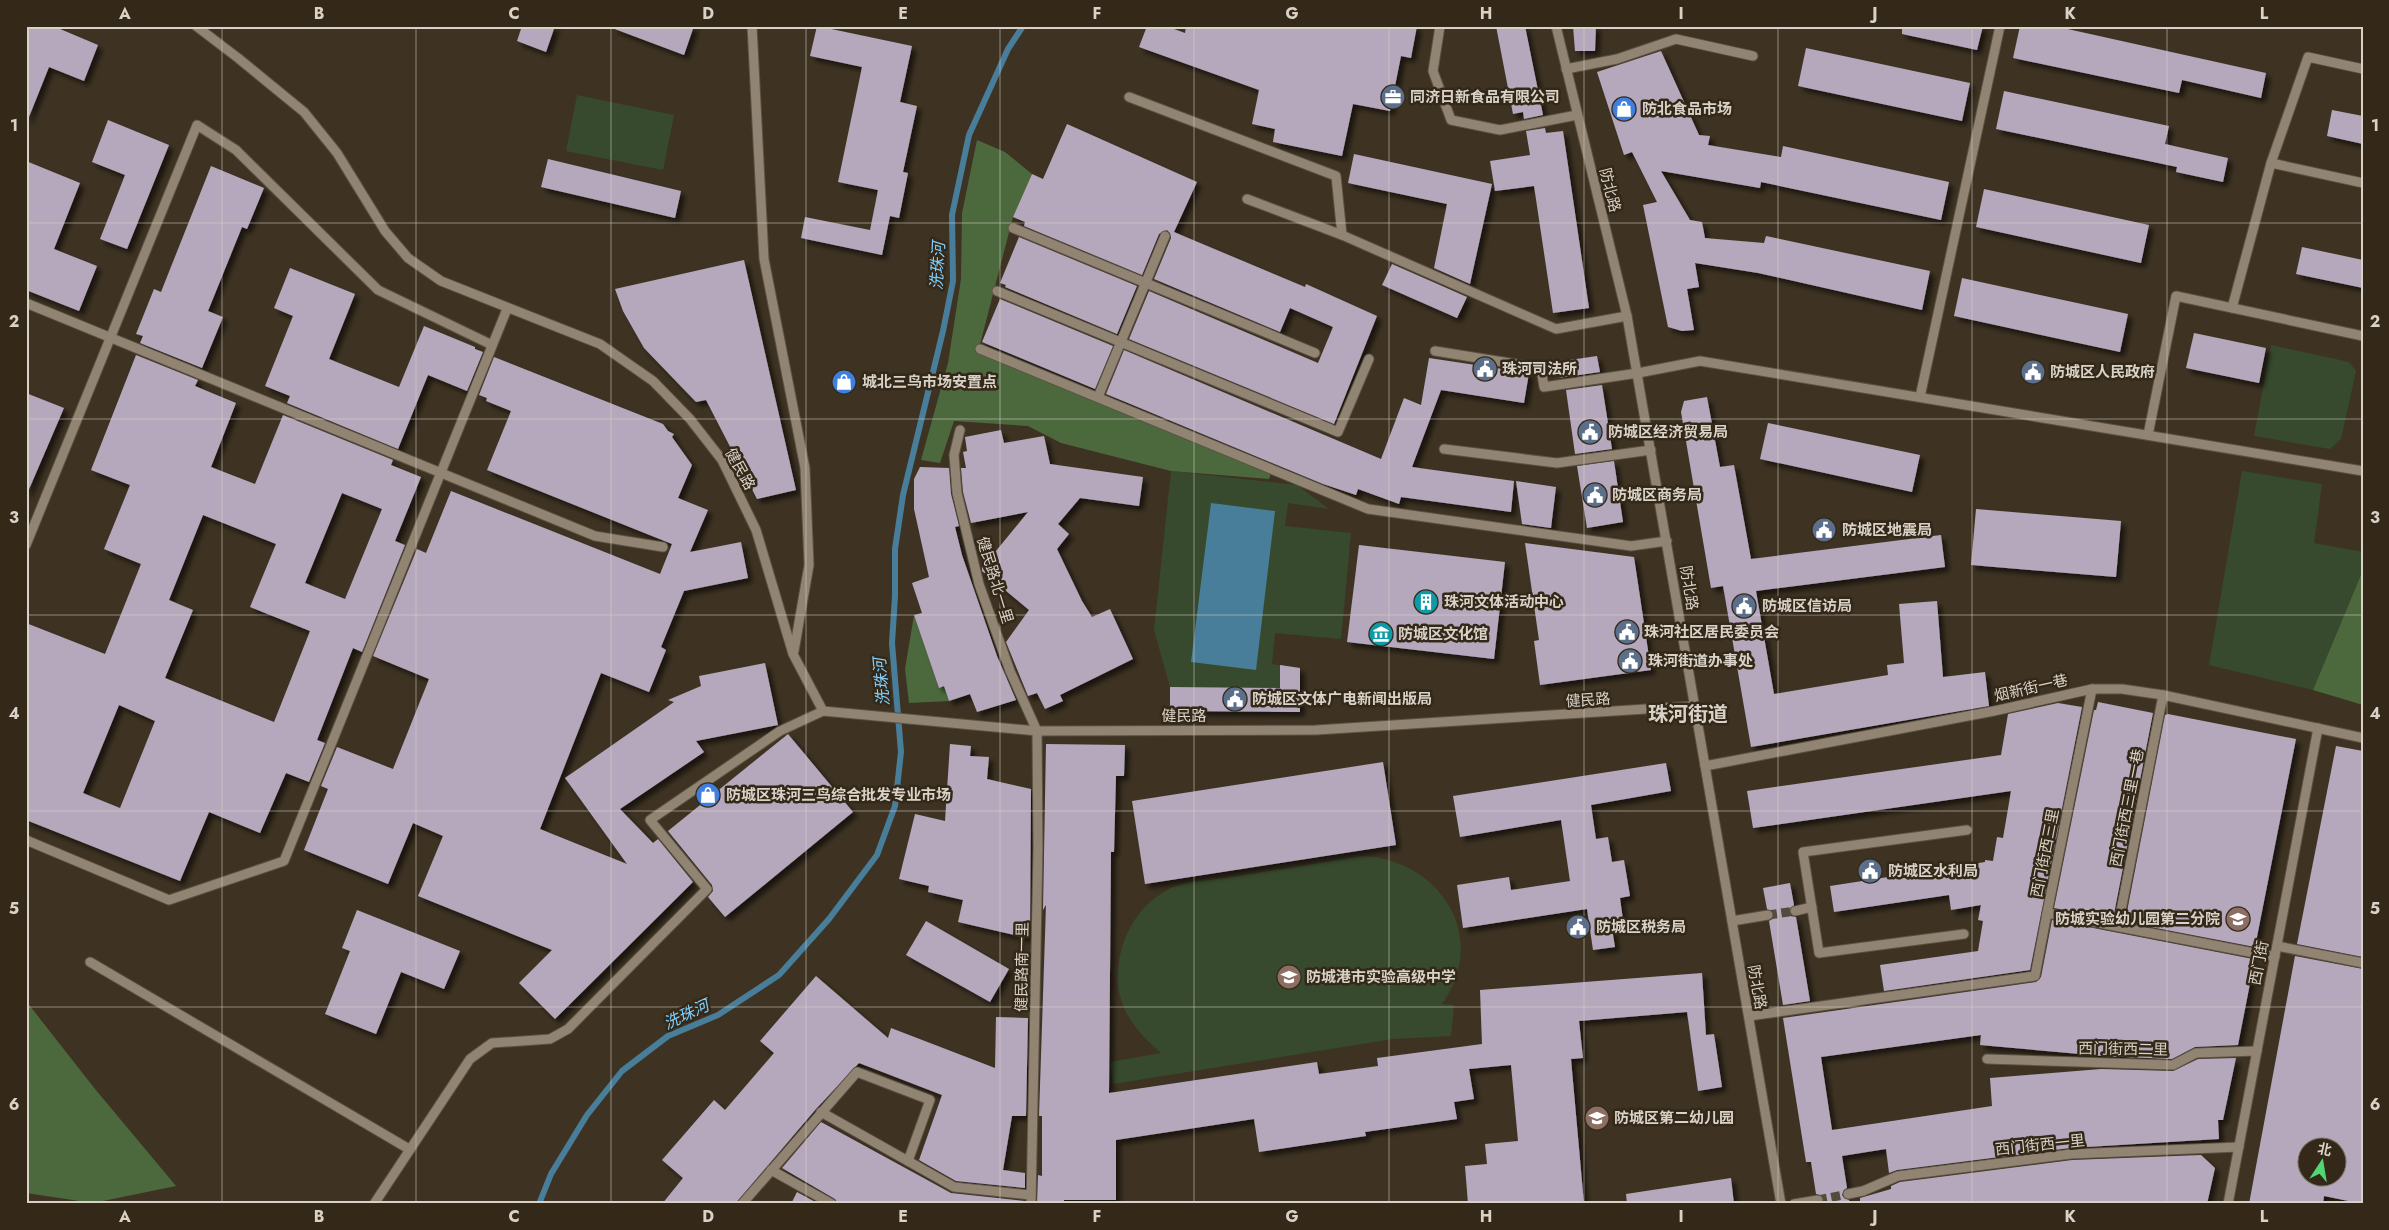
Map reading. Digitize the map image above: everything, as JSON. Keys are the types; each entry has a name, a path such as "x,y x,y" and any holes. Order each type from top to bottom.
{"street":[{"name":"健民路","path":"196,26 304,112 337,153 385,231 408,258 441,281 507,309 600,344 653,381 690,419 722,460 756,530 793,654 822,711 1037,731 1316,730 1693,706"},
{"path":"752,26 764,259 804,468 809,565 793,654"},
{"path":"1440,26 1433,71 1451,120 1500,130 1577,115"},
{"name":"防北路","path":"1556,26 1627,316 1638,373 1668,542 1693,706 1781,1204"},
{"path":"1920,397 2000,26"},
{"path":"1566,69 1617,59 1676,39 1753,56"},
{"path":"2232,308 2271,163 2308,58 2363,69"},
{"path":"1129,96 1336,176 1342,235"},
{"path":"26,545 197,126 236,150 378,290 492,345"},
{"path":"2271,163 2363,183"},
{"path":"1248,199 1342,235 1556,329 1627,316"},
{"path":"1013,228 1315,353"},
{"path":"1098,397 1165,236"},
{"path":"996,291 1338,432 1369,360"},
{"path":"2148,435 2176,296 2363,336"},
{"path":"26,303 595,536 663,547"},
{"path":"26,840 169,900 284,861 507,309"},
{"path":"980,349 1368,509 1631,546 1668,542"},
{"path":"1436,351 1541,368 1544,386 1638,373 1700,361 2148,435 2362,468"},
{"name":"健民路北一里","path":"960,430 954,454 957,494 979,584 1010,671 1037,731"},
{"path":"1444,449 1557,463 1651,450"},
{"name":"烟新街一巷","path":"1705,766 1994,711 2092,689 2122,689 2164,695 2363,738"},
{"name":"西门街西三里","path":"2092,689 2047,913 2275,957"},
{"name":"西门街西三里一巷","path":"2118,926 2164,695"},
{"path":"374,1204 470,1059 492,1043 550,1039 568,1030 707,889 650,820 780,731 822,711"},
{"name":"西门街","path":"2228,1204 2318,728"},
{"name":"健民路南一里","path":"1031,1199 1038,848 1037,731"},
{"path":"1964,934 1819,954 1803,852 1968,830"},
{"path":"1795,911 1812,907"},
{"path":"1748,1016 2035,976 2047,913"},
{"path":"1732,921 1768,915"},
{"path":"2277,946 2363,964"},
{"path":"90,962 409,1149"},
{"name":"西门街西二里","path":"1987,1060 2173,1064 2196,1053 2257,1051"},
{"path":"742,1204 857,1072 930,1100 908,1161"},
{"path":"821,1112 954,1187 1031,1199"},
{"name":"西门街西一里","path":"1848,1194 1863,1191 1898,1176 2071,1154 2239,1147"},
{"path":"771,1170 832,1204"},
{"path":"1794,1204 1818,1200"}],"green space":[{"path":"577,95 674,115 663,170 566,151"},
{"path":"977,140 1005,152 1032,174 1013,217 978,352 1271,474 1269,479 1171,471 1061,443 1028,426 954,421 940,463 921,460 948,363 961,279 962,213"},
{"path":"2271,345 2349,362 2356,371 2341,439 2330,449 2254,436"},
{"path":"1171,471 1297,485 1329,509 1288,503 1285,526 1351,533 1341,639 1275,633 1272,664 1300,668 1300,712 1170,711 1170,687 1154,630"},
{"path":"2242,471 2322,484 2314,543 2363,552 2363,570 2313,690 2209,665"},
{"path":"2363,570 2363,705 2313,690"},
{"path":"914,615 939,687 944,686 949,701 909,703 905,669"},
{"path":"1363,856 1390,861 1415,871 1434,887 1449,906 1458,929 1461,953 1456,979 1442,1004 1454,1005 1451,1036 1393,1039 1113,1084 1110,1062 1161,1053 1142,1034 1127,1014 1119,990 1119,962 1122,950 1131,926 1145,907 1165,892 1182,884"},
{"path":"26,1001 95,1089 176,1186 93,1203 26,1193"}],"water":[{"path":"1211,503 1275,511 1256,670 1191,662"}],"building":[{"path":"26,26 53,26 98,45 84,81 49,67 27,122"},
{"path":"522,26 555,26 546,52 517,41"},
{"path":"613,26 694,26 684,55 612,28"},
{"path":"817,26 912,46 900,102 917,106 903,172 908,173 899,218 890,216 882,255 801,238 805,217 870,230 878,190 838,182 862,67 810,56"},
{"path":"1147,26 1166,26 1185,33 1186,26 1417,26 1411,58 1401,56 1390,111 1353,104 1342,156 1273,142 1275,129 1252,124 1259,90 1139,47"},
{"path":"1496,26 1525,26 1543,115 1524,119 1523,112 1513,114"},
{"path":"1573,26 1596,26 1595,51 1575,51"},
{"path":"1902,26 1983,26 1977,50 1902,34"},
{"path":"2020,26 2054,26 2266,73 2261,98 2182,80 2179,93 2013,58"},
{"path":"1806,48 1970,83 1962,121 1798,86"},
{"path":"1661,51 1699,135 1710,136 1708,145 1781,157 1783,146 1949,182 1941,220 1761,182 1760,188 1661,171 1690,220 1702,222 1705,238 1764,243 1766,236 1930,271 1922,310 1758,273 1695,263 1699,287 1687,289 1694,330 1682,331 1668,327 1643,205 1657,202 1632,152 1624,155 1597,72"},
{"path":"2004,91 2169,126 2165,144 2228,158 2223,182 2176,172 2177,167 1996,129"},
{"path":"2332,110 2363,116 2363,144 2327,136"},
{"path":"108,120 169,145 127,249 100,239 125,175 92,162"},
{"path":"1067,124 1197,182 1174,232 1305,287 1306,284 1377,316 1334,424 1129,339 1149,291 1318,363 1333,327 1290,308 1280,332 1154,279 1171,238 1167,230 1159,234 1142,275 1024,226 1025,222 1013,217 1032,174 1043,179"},
{"path":"1545,128 1546,133 1563,131 1589,308 1553,313 1534,186 1495,191 1490,161 1530,155 1526,131"},
{"path":"1354,154 1492,184 1470,284 1434,268 1447,204 1348,183"},
{"path":"548,159 681,191 675,218 541,187"},
{"path":"26,161 80,183 54,249 97,266 79,311 26,290"},
{"path":"211,166 264,188 247,229 242,227 208,311 223,317 202,368 140,343 143,336 136,334 154,289 161,292"},
{"path":"1984,189 2149,225 2141,263 1976,227"},
{"path":"1019,237 1137,286 1117,334 1005,287 1006,285 1000,283"},
{"path":"2302,247 2363,260 2363,288 2296,274"},
{"path":"744,260 796,490 757,499 706,400 696,402 644,348 623,311 615,289"},
{"path":"1392,264 1467,297 1457,318 1382,285"},
{"path":"290,268 355,294 329,359 399,387 424,326 483,352 467,391 428,375 398,449 287,403 290,396 265,386 293,316 274,308"},
{"path":"1962,278 2128,314 2120,352 1954,316"},
{"path":"1000,299 1113,346 1095,389 982,342"},
{"path":"2194,333 2266,348 2259,383 2186,368"},
{"path":"1124,350 1381,459 1404,398 1421,405 1429,358 1529,373 1524,403 1441,390 1412,467 1514,481 1511,512 1401,497 1399,504 1358,489 1356,495 1323,484 1106,394"},
{"path":"136,355 198,380 195,386 236,403 211,467 255,484 283,415 393,460 391,465 421,477 395,541 405,545 362,652 353,648 317,740 325,743 309,782 286,773 260,833 209,812 180,881 26,820 26,623 105,654 141,564 104,549 130,485 91,470","holes":["342,493 382,509 345,599 305,583","203,515 276,544 250,607 310,631 274,722 165,678 193,610 169,600","119,705 155,721 120,808 83,793"]},
{"path":"1597,356 1600,372 1559,378 1556,362"},
{"path":"494,357 663,424 668,431 674,434 672,437 692,465 678,498 708,510 690,552 741,542 748,578 684,591 661,647 666,650 649,692 601,673 540,829 627,864 565,778 674,702 668,700 701,686 699,676 765,663 778,725 696,741 704,752 620,809 653,843 658,839 693,882 555,1019 519,983 552,950 418,896 443,836 413,823 388,884 304,850 328,789 321,786 337,747 393,769 429,679 373,656 417,549 426,553 451,491 660,574 672,544 487,470 511,411 486,401 487,398 479,395"},
{"path":"1602,385 1612,449 1575,454 1566,390"},
{"path":"26,393 64,408 27,494 26,494"},
{"path":"1707,397 1720,467 1734,465 1751,559 1941,535 1945,567 1756,591 1774,694 1888,675 1887,665 1904,663 1899,604 1937,601 1943,677 1985,672 1989,706 1751,747 1723,586 1711,588 1681,412 1684,401"},
{"path":"1768,423 1920,455 1912,492 1760,459"},
{"path":"1001,430 1004,443 1044,436 1050,464 1143,477 1139,506 1080,498 1058,524 1069,534 1057,549 1082,601 1092,617 1110,609 1133,659 1060,695 1063,701 1045,709 1037,693 1028,696 1006,642 1029,610 982,571 982,568 1028,512 971,523 963,492 961,468 966,468 963,452 967,451 965,437"},
{"path":"1614,461 1623,522 1587,528 1577,466"},
{"path":"920,467 949,468 951,494 959,526 955,527 962,555 997,656 1016,700 977,712 970,694 949,701 944,686 939,688 914,615 922,613 912,583 929,577 914,509 914,479"},
{"path":"1516,481 1556,487 1551,528 1522,524"},
{"path":"1976,509 2121,521 2116,577 1971,565"},
{"path":"1525,543 1634,557 1651,670 1540,685 1534,641 1539,640"},
{"name":"珠河文体活动中心","path":"1359,545 1505,562 1494,659 1347,642"},
{"name":"防城区文体广电新闻出版局","path":"1280,665 1300,668 1300,712 1170,711 1170,687 1280,688"},
{"path":"2098,702 2153,713 2113,919 2054,908 2094,710 2096,710"},
{"path":"2058,703 2082,707 2030,970 1884,991 1880,965 1978,951 1983,921 1978,920 1981,905 1951,910 1949,895 1834,912 1830,886 1985,862 1985,860 1993,861 1997,837 2003,838 2011,791 1753,828 1747,791 2001,755 2008,714"},
{"path":"2168,714 2296,739 2255,947 2125,922 2165,715"},
{"path":"788,734 853,812 725,917 708,897 713,891 712,885 668,831"},
{"path":"950,744 971,746 970,756 989,757 987,779 1031,789 1030,932 1027,938 958,922 963,900 928,892 929,886 899,879 915,814 945,821"},
{"path":"1046,744 1125,745 1124,776 1116,776 1114,852 1111,852 1109,1093 1317,1062 1319,1074 1378,1066 1377,1058 1482,1044 1480,990 1702,973 1706,1035 1714,1034 1722,1087 1698,1091 1687,1012 1579,1021 1583,1058 1571,1059 1584,1204 1468,1204 1465,1166 1487,1164 1485,1144 1518,1141 1511,1065 1469,1069 1474,1099 1454,1102 1457,1119 1365,1132 1366,1136 1259,1152 1254,1119 1116,1140 1116,1200 1064,1200 1064,1204 1037,1204 1038,1175 1042,1176 1042,1116 1039,1116 1046,905 1043,910"},
{"path":"2336,746 2363,751 2363,957 2297,944"},
{"path":"1383,762 1396,845 1145,884 1132,801"},
{"path":"1666,763 1671,791 1591,805 1596,839 1608,837 1612,862 1624,860 1630,896 1620,898 1623,920 1611,922 1615,947 1593,950 1587,909 1463,928 1457,885 1509,877 1511,890 1570,881 1561,820 1460,837 1453,796"},
{"path":"1790,883 1794,905 1789,912 1791,916 1796,917 1810,1001 1783,1005 1769,921 1774,918 1774,914 1767,909 1763,888"},
{"path":"357,910 460,951 444,989 401,972 376,1034 325,1014 350,951 342,948"},
{"path":"2052,920 2253,959 2252,963 2254,963 2238,1045 2195,1047 2172,1059 2102,1056 1980,1045 1981,1035 1821,1057 1832,1130 1992,1106 1990,1078 2101,1069 2173,1071 2198,1059 2236,1058 2223,1120 2218,1120 2219,1139 2070,1148 1897,1170 1889,1173 1886,1149 1842,1156 1847,1188 1842,1195 1849,1200 1850,1204 1823,1204 1823,1196 1816,1194 1811,1162 1806,1162 1783,1018 2036,982 2041,977"},
{"path":"926,921 1009,969 990,1002 906,955"},
{"path":"2295,956 2363,969 2363,1204 2324,1196 2323,1204 2249,1204"},
{"path":"816,976 888,1038 891,1028 995,1068 996,1017 1028,1018 1026,1116 1012,1116 1003,1170 1025,1173 1025,1188 956,1181 919,1160 942,1095 859,1063 816,1109 735,1204 662,1204 683,1178 662,1160 714,1100 725,1110 774,1053 760,1041"},
{"path":"821,1122 951,1193 1025,1201 1025,1204 838,1204 835,1199 782,1168"},
{"path":"2201,1155 2215,1168 2207,1204 1860,1204 1860,1198 1891,1189 1891,1186 1900,1182 2072,1160"},
{"path":"1731,1178 1734,1204 1627,1204 1626,1194"},
{"path":"797,1192 819,1204 791,1204"}],"waterway":[{"name":"洗珠河","path":"539,1204 551,1174 587,1115 622,1071 668,1036 718,1015 779,975 829,919 877,855 895,806 901,752 892,643 895,549 903,495 943,331 953,281 952,215 969,135 1008,49 1023,26"}],"tunnel":[{"path":"1768,915 1795,911"},
{"path":"1818,1200 1848,1194"}],"place":[{"name":"同济日新食品有限公司","path":"1393,97"},
{"name":"防北食品市场","path":"1624,109"},
{"name":"珠河司法所","path":"1485,369"},
{"name":"防城区人民政府","path":"2033,372"},
{"name":"城北三鸟市场安置点","path":"844,382"},
{"name":"防城区经济贸易局","path":"1590,432"},
{"name":"防城区商务局","path":"1595,495"},
{"name":"防城区地震局","path":"1824,530"},
{"name":"珠河文体活动中心","path":"1426,602"},
{"name":"防城区信访局","path":"1744,606"},
{"name":"珠河社区居民委员会","path":"1627,632"},
{"name":"防城区文化馆","path":"1381,634"},
{"name":"珠河街道办事处","path":"1630,661"},
{"name":"防城区文体广电新闻出版局","path":"1235,699"},
{"name":"防城区珠河三鸟综合批发专业市场","path":"708,795"},
{"name":"防城区水利局","path":"1870,871"},
{"name":"防城实验幼儿园第二分院","path":"2238,919"},
{"name":"防城区税务局","path":"1578,927"},
{"name":"防城港市实验高级中学","path":"1289,977"},
{"name":"防城区第二幼儿园","path":"1597,1118"}],"district":[{"name":"珠河街道","path":"1688,714"}]}
